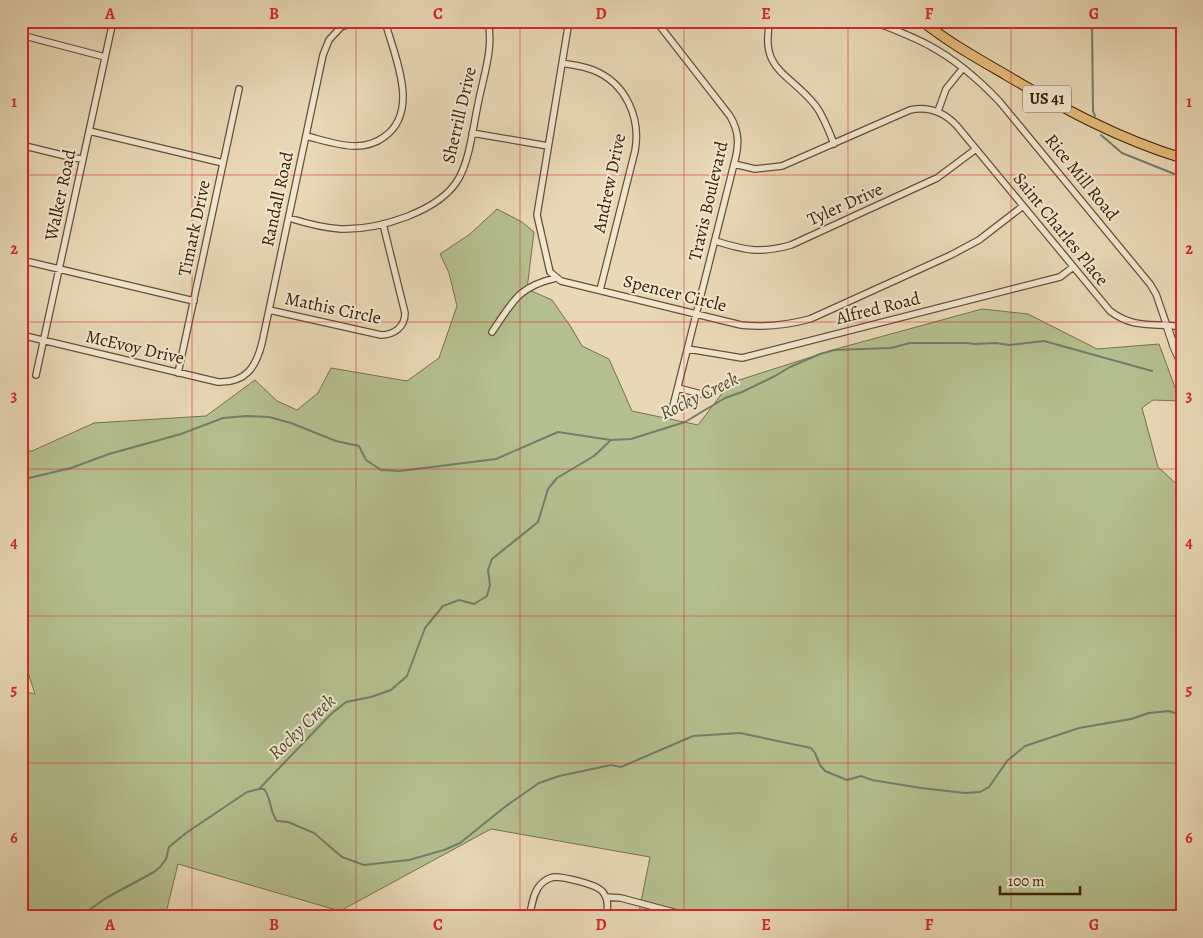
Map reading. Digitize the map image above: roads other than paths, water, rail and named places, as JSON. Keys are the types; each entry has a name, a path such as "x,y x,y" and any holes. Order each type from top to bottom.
{"highway":[{"path":"1175,21 1182,26"}],"main road":[{"name":"US 41","path":"922,21 958,47 1076,116 1136,142 1182,158"}],"street":[{"name":"Walker Road","path":"36,375 45,341 113,21"},
{"path":"321,21 341,27 359,21"},
{"path":"306,136 360,146 378,141 394,128 401,116 404,95 386,21"},
{"name":"Sherrill Drive","path":"289,218 338,229 361,228 382,224 429,208 450,192 462,172 472,133 490,46 488,21"},
{"path":"492,332 521,293 534,284 556,278 548,269 537,215 569,21"},
{"name":"Travis Boulevard","path":"656,21 734,122 739,140 672,410"},
{"path":"770,21 767,42 772,60 782,74 815,104 834,144"},
{"name":"Rice Mill Road","path":"873,21 928,45 982,83 1022,128 1150,284 1156,294 1168,326"},
{"name":"Randall Road","path":"242,377 250,371 258,359 326,46 332,35 341,27"},
{"path":"21,35 105,57"},
{"name":"Andrew Drive","path":"562,63 587,68 607,78 625,97 633,111 636,122 637,137 635,151 600,290"},
{"path":"734,164 755,169 782,166 910,110 927,109 938,111 946,89 963,68"},
{"name":"Timark Drive","path":"178,373 238,89"},
{"name":"Saint Charles Place","path":"938,111 954,122 1073,268 1116,316 1143,326 1182,327"},
{"path":"89,130 223,163"},
{"path":"472,133 548,146"},
{"path":"21,145 83,159"},
{"name":"Tyler Drive","path":"715,241 755,251 773,250 791,245 945,174 976,149"},
{"name":"Spencer Circle","path":"556,278 697,314 753,326 788,325 810,319 952,255 979,240 1023,206"},
{"name":"Mathis Circle","path":"269,310 380,335 387,335 399,329 404,321 405,312 382,224"},
{"path":"21,260 194,301"},
{"name":"Alfred Road","path":"688,350 742,358 1060,277 1073,268"},
{"path":"1168,326 1182,365"},
{"name":"McEvoy Drive","path":"21,335 218,382 232,381 242,377"},
{"path":"678,388 704,395"},
{"path":"529,917 536,890 543,882 551,878 560,878 600,889 606,897 608,907 606,917"},
{"path":"606,897 621,898 692,917"}],"waterway":[{"path":"1092,21 1093,111 1095,116"},
{"path":"1101,135 1122,153 1182,177"},
{"path":"21,480 71,468 109,454 181,434 223,418 247,416 269,417 291,423 336,441 359,446 366,460 381,470 400,471 496,459 558,432 611,440 631,439 685,422 725,398 742,392 790,367 834,350 891,348 910,343 996,343 1009,345 1044,341 1152,371"},
{"name":"Rocky Creek","path":"79,917 106,898 154,872 166,859 169,847 186,833 247,792 259,789 330,715 346,702 371,697 391,690 407,676 425,628 443,606 459,600 474,604 487,596 490,585 488,570 492,559 538,522 548,489 557,478 594,456 611,440"},
{"path":"259,789 264,789 267,793 277,821 288,822 314,833 342,857 364,865 409,860 444,850 460,843 506,806 539,783 559,776 611,765 621,767 693,736 740,733 811,748 825,771 847,780 861,776 872,780 965,793 980,792 989,787 1007,761 1025,746 1079,728 1131,719 1149,713 1169,711 1175,713 1182,721"}]}
